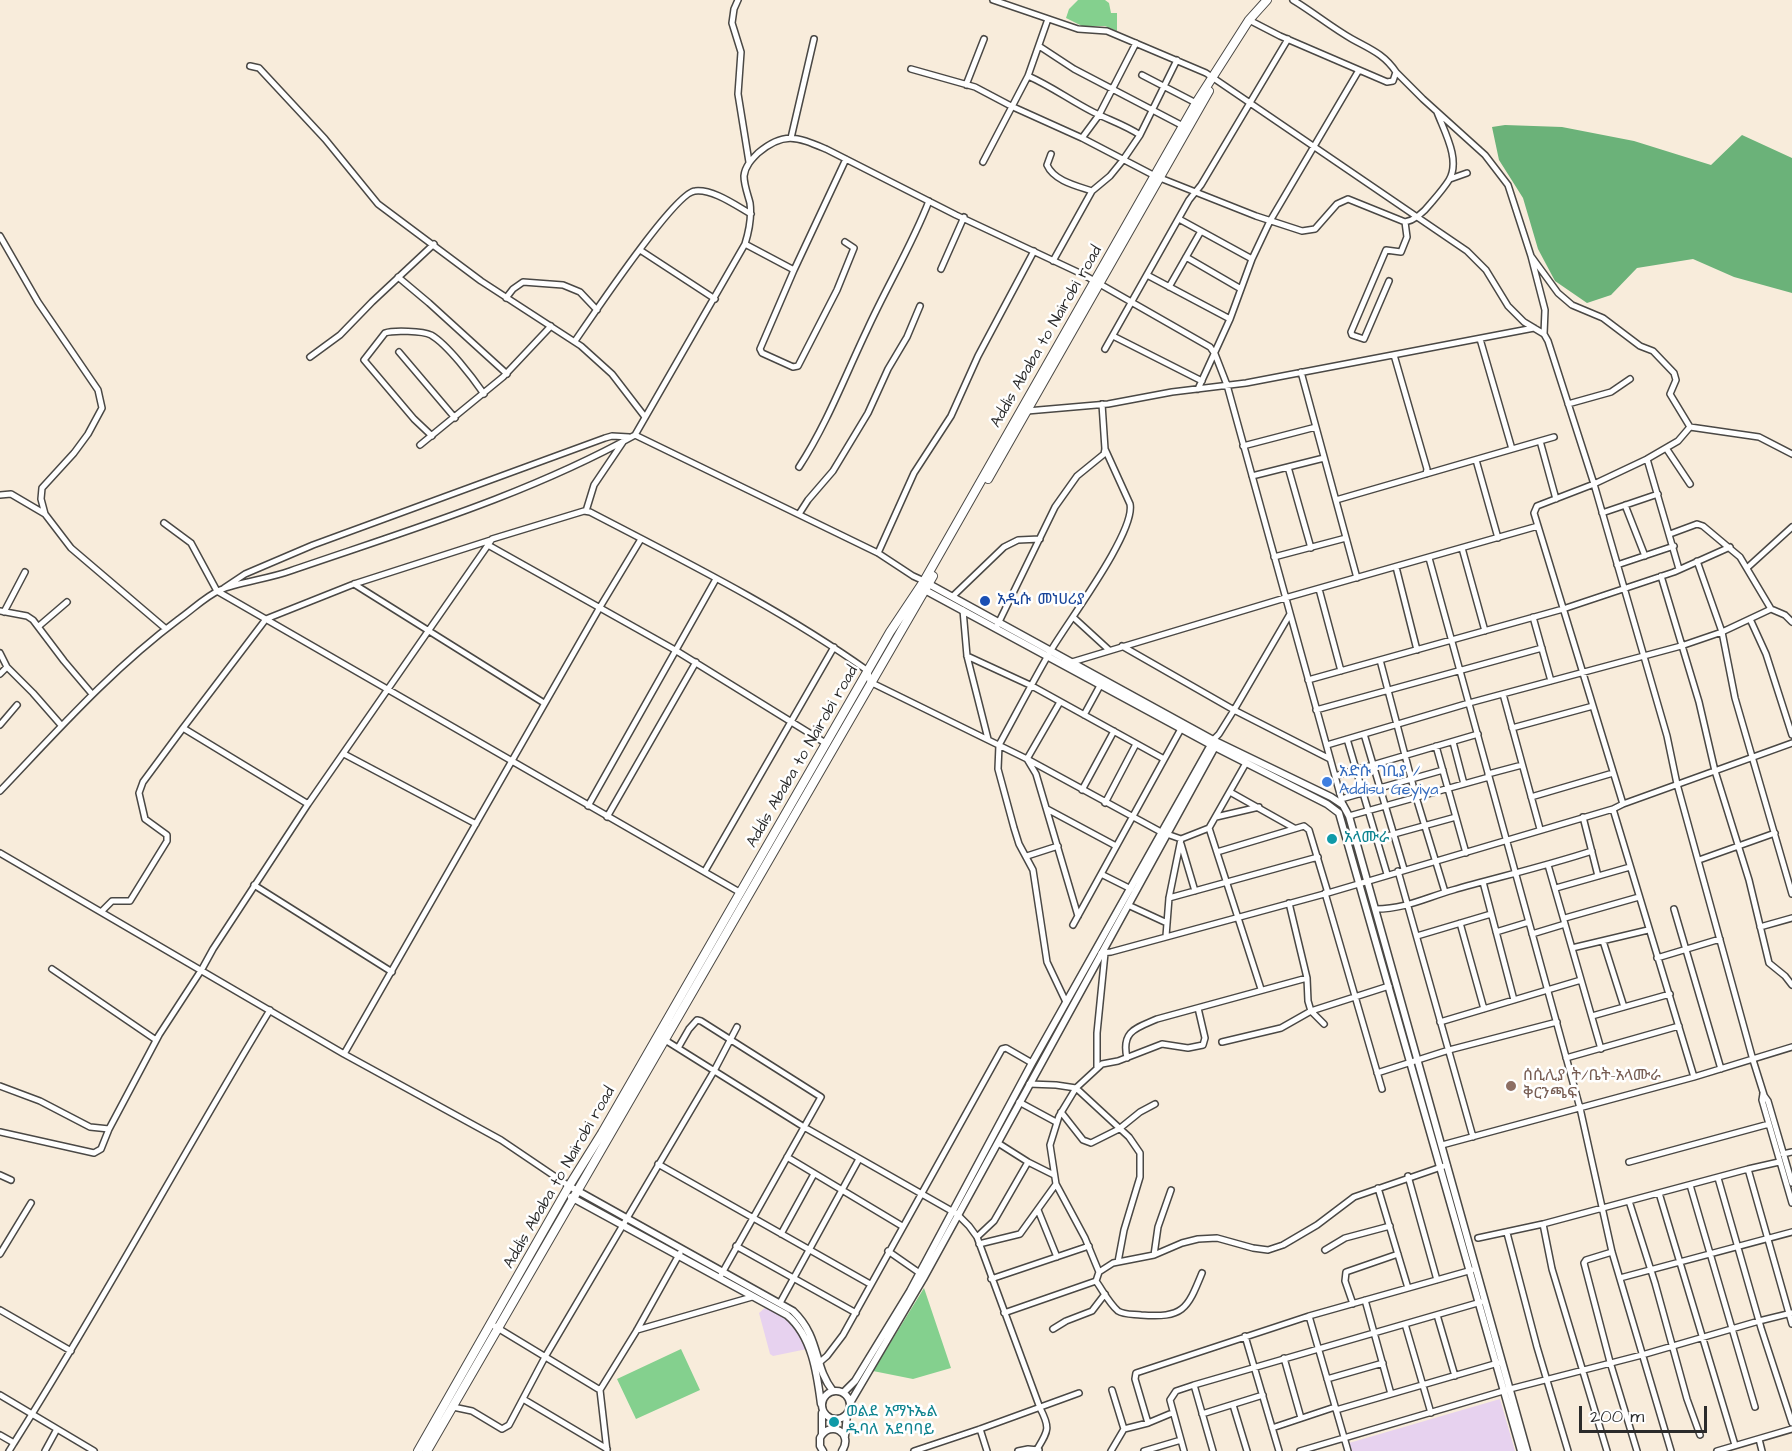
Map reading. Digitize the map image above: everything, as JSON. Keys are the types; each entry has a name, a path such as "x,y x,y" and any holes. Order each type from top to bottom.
{"highway":[{"name":"Addis Ababa to Nairobi road","path":"418,1451 495,1326 602,1133 870,682 1157,176 1196,103 1249,20 1267,0"},
{"name":"Addis Ababa to Nairobi road","path":"1157,176 1203,102 1214,78"},
{"name":"Addis Ababa to Nairobi road","path":"830,746 868,671 924,585 1027,411 1097,282"},
{"name":"Addis Ababa to Nairobi road","path":"571,1192 665,1040 744,895"},
{"name":"Addis Ababa to Nairobi road","path":"427,1451 453,1407 495,1326"}],"main road":[{"path":"924,585 953,596 998,625 1103,681 1246,763 1336,809 1343,820 1389,986 1442,1145 1443,1166"},
{"path":"924,585 963,610 998,625"},
{"path":"1050,653 1072,662 1103,681"},
{"path":"1214,743 1342,802 1349,816 1376,909 1443,1166 1507,1390 1527,1451"},
{"path":"844,1449 850,1403 921,1276 1032,1063 1214,743"},
{"path":"954,1213 998,1143 1103,953 1128,905 1132,890"},
{"path":"571,1192 628,1219 681,1250 752,1297 793,1311 807,1327 826,1383 833,1391 843,1393 850,1403"},
{"path":"571,1192 678,1257 783,1307 805,1337 818,1384 822,1434 820,1449"},
{"path":"843,1393 855,1381 921,1276"},
{"path":"1507,1390 1521,1451"},
{"path":"833,1391 825,1395 821,1407 825,1414 834,1419 844,1417 848,1413"},
{"path":"822,1434 831,1429 841,1432 845,1437"}],"street":[{"path":"219,590 271,578 504,496 633,436 715,299 745,244 749,231 751,213 744,178 749,162 738,94 741,52 732,23 738,0"},
{"path":"993,0 1078,29 1107,31 1214,78 1467,251 1486,270 1508,306 1524,322 1544,334 1594,484 1667,736 1677,784 1753,1060 1768,1101 1792,1184"},
{"path":"1293,0 1352,39 1377,51 1437,112 1485,155 1508,185 1531,256 1545,310 1544,334"},
{"path":"983,162 1028,76 1048,19"},
{"path":"1249,20 1387,82 1392,81 1396,72"},
{"path":"791,138 814,39"},
{"path":"966,85 984,39"},
{"path":"1105,349 1179,219 1288,39"},
{"path":"1082,138 1099,114 1136,43"},
{"path":"1039,46 1074,69 1183,126"},
{"path":"1053,261 1092,191 1110,176 1140,135 1177,60"},
{"path":"250,66 259,68 303,115 378,204 506,298 575,341 612,374 645,417"},
{"path":"911,69 983,91 1157,176 1270,221 1307,232 1315,229 1337,204 1348,199 1405,222 1424,212 1450,179 1467,173"},
{"path":"1198,389 1230,319 1252,259 1270,221 1359,70"},
{"path":"1142,75 1196,103"},
{"path":"1028,76 1140,135"},
{"path":"1437,112 1451,147 1450,179"},
{"path":"749,162 776,140 791,138 808,141 1097,282 1210,347 1227,385 1342,802 1363,792 1443,770"},
{"path":"1051,154 1047,165 1050,170 1071,184 1092,191"},
{"path":"845,242 854,248 837,290 795,368 760,351 794,270 846,159"},
{"path":"575,341 670,210 685,195 694,190 714,195 751,213"},
{"path":"800,467 818,436 867,329 915,236 930,201"},
{"path":"940,269 964,217"},
{"path":"1179,219 1252,259"},
{"path":"1389,281 1365,339 1352,336 1351,332 1386,250 1401,252 1407,237 1405,222"},
{"path":"1169,287 1201,231"},
{"path":"0,236 38,302 98,390 101,399 102,408 88,434 42,488 41,499 45,514"},
{"path":"310,357 340,335 434,244"},
{"path":"745,244 794,270"},
{"path":"640,250 715,299"},
{"path":"878,553 914,473 951,416 978,356 1034,252"},
{"path":"1531,256 1558,293 1572,305 1603,318 1640,346 1653,351 1672,370 1676,380 1670,394 1690,427"},
{"path":"1186,257 1241,290"},
{"path":"1147,275 1230,319"},
{"path":"398,278 507,374"},
{"path":"506,298 523,282 544,282 570,287 588,299 597,310"},
{"path":"799,514 833,471 868,413 888,369 907,338 920,306"},
{"path":"420,445 507,374 551,326"},
{"path":"1027,411 1102,404 1227,385 1535,328"},
{"path":"432,436 414,419 364,360 385,333 425,333 434,337 484,394"},
{"path":"1113,336 1202,381"},
{"path":"1480,339 1512,449"},
{"path":"399,352 455,418"},
{"path":"1394,355 1427,469 1426,474"},
{"path":"1301,372 1357,578"},
{"path":"1568,404 1616,390 1630,379"},
{"path":"1066,1002 1047,962 1033,870 1019,844 999,775 997,757 999,745 1050,653 1103,570 1129,521 1131,512 1105,449 1102,404"},
{"path":"1243,446 1316,427"},
{"path":"1623,804 1538,526 1535,509 1647,459 1678,441 1690,427"},
{"path":"1690,427 1759,437 1792,454"},
{"path":"0,791 92,694 166,629 245,574 400,511 612,436 633,436 799,514 878,553 924,585"},
{"path":"1336,500 1554,437"},
{"path":"586,511 594,485 625,441"},
{"path":"1540,441 1556,499"},
{"path":"1666,448 1690,484"},
{"path":"998,625 1055,507 1072,482 1100,459 1105,449"},
{"path":"1252,476 1324,458"},
{"path":"1647,459 1679,569"},
{"path":"1476,460 1498,538"},
{"path":"1288,467 1311,548"},
{"path":"1675,475 1682,472"},
{"path":"0,495 11,494 45,514 71,548 166,629"},
{"path":"1602,513 1658,494"},
{"path":"1625,505 1645,556"},
{"path":"102,911 112,901 130,901 167,841 167,835 145,819 139,793 143,782 266,619 354,584 586,511 716,579 834,647 868,671 870,682 1027,759 1105,803 1180,840 1209,828 1246,763"},
{"path":"164,523 191,543 219,590 387,690 744,895"},
{"path":"1670,534 1700,524 1740,557 1771,609 1782,613 1792,622"},
{"path":"1072,662 1538,526"},
{"path":"1747,568 1792,527"},
{"path":"953,596 1004,547 1018,540 1040,538"},
{"path":"1274,557 1346,538"},
{"path":"0,1132 94,1153 101,1149 109,1129 156,1040 254,885 492,539"},
{"path":"344,1054 544,703 641,539"},
{"path":"488,545 696,662 830,746"},
{"path":"1617,566 1674,546"},
{"path":"1462,548 1485,631"},
{"path":"1308,680 1563,609 1661,576 1730,548"},
{"path":"1429,558 1580,1108 1612,1252 1671,1451"},
{"path":"1697,561 1722,632 1727,664 1752,758 1792,894"},
{"path":"1396,567 1417,650"},
{"path":"25,572 2,611 27,616 39,626 92,694"},
{"path":"1661,576 1699,702 1715,771 1738,846 1769,963 1792,985"},
{"path":"588,806 716,579"},
{"path":"354,584 544,703"},
{"path":"1319,589 1341,671"},
{"path":"39,626 68,602"},
{"path":"1326,745 1469,703 1682,646 1722,632 1771,609"},
{"path":"963,610 968,656 988,740"},
{"path":"1214,743 1290,614"},
{"path":"1073,617 1109,650"},
{"path":"1533,617 1551,681"},
{"path":"1750,619 1764,649 1792,735"},
{"path":"1122,646 1234,710 1330,759"},
{"path":"705,871 834,647"},
{"path":"1317,710 1542,648"},
{"path":"0,653 7,668 61,725"},
{"path":"968,656 1032,686 1164,759"},
{"path":"1380,660 1416,797 1445,892"},
{"path":"607,817 696,662"},
{"path":"0,675 7,668"},
{"path":"1084,715 1103,681"},
{"path":"1503,694 1540,829"},
{"path":"1027,759 1060,702"},
{"path":"0,725 17,705"},
{"path":"1512,728 1593,706"},
{"path":"1783,710 1792,706"},
{"path":"1073,925 1182,725"},
{"path":"183,728 308,804"},
{"path":"1082,790 1114,731"},
{"path":"1364,734 1393,834 1408,906 1473,1137"},
{"path":"1335,776 1478,734"},
{"path":"1347,739 1387,874"},
{"path":"1453,742 1464,784"},
{"path":"1105,803 1136,744"},
{"path":"1097,1068 1097,1033 1103,953 1326,893 1613,809 1677,784 1792,745"},
{"path":"1436,746 1466,853"},
{"path":"344,754 476,824"},
{"path":"1027,759 1036,774 1078,916"},
{"path":"1349,816 1464,784 1522,765"},
{"path":"1531,797 1613,772"},
{"path":"1230,792 1294,828"},
{"path":"1216,817 1259,807"},
{"path":"1047,809 1116,846"},
{"path":"1613,809 1694,1077"},
{"path":"1356,839 1376,839 1456,817"},
{"path":"1583,817 1598,876"},
{"path":"1217,852 1294,828 1304,826 1309,830 1354,997 1382,1089"},
{"path":"1209,828 1261,989"},
{"path":"1699,860 1775,833"},
{"path":"1180,840 1195,891"},
{"path":"1166,936 1169,898 1180,840"},
{"path":"1027,856 1058,846"},
{"path":"1376,909 1408,906 1445,892 1548,866 1592,851"},
{"path":"0,853 344,1054 501,1140 571,1192"},
{"path":"1169,898 1318,857"},
{"path":"1548,866 1601,1048"},
{"path":"1556,888 1630,867"},
{"path":"1101,873 1132,890"},
{"path":"1483,882 1514,1000"},
{"path":"254,885 392,972"},
{"path":"1532,934 1639,897"},
{"path":"1289,903 1307,978 1308,1001 1311,1011 1323,1024"},
{"path":"1128,905 1167,923"},
{"path":"1674,909 1721,1069"},
{"path":"1417,936 1491,914"},
{"path":"1760,927 1792,918"},
{"path":"1496,932 1529,922"},
{"path":"1460,923 1484,1009"},
{"path":"1572,948 1648,930"},
{"path":"1657,958 1720,939"},
{"path":"1604,941 1624,1007"},
{"path":"52,969 156,1040"},
{"path":"1127,1058 1126,1037 1157,1019 1307,978"},
{"path":"1440,1022 1581,980"},
{"path":"1222,1042 1281,1028 1311,1011 1389,986"},
{"path":"1592,1016 1670,994"},
{"path":"1099,1272 1089,1246 1056,1184 1050,1145 1056,1122 1076,1088 1102,1064 1127,1058 1162,1044 1188,1048 1203,1045 1205,1038 1198,1008"},
{"path":"9,1451 104,1296 208,1112 270,1010"},
{"path":"678,1048 689,1029 697,1020 701,1021 820,1094 821,1101 804,1127 721,1276"},
{"path":"1377,1073 1449,1050 1557,1022"},
{"path":"1566,1058 1679,1026"},
{"path":"453,1407 472,1412 502,1430 509,1425 545,1357 624,1226 737,1027"},
{"path":"665,1040 804,1127 954,1213 969,1226 978,1240 1040,1408 1048,1422 1048,1428 1038,1450 1018,1451"},
{"path":"1442,1145 1694,1077 1792,1047"},
{"path":"820,1362 837,1345 856,1313 888,1251 1002,1049 1006,1048 1032,1063"},
{"path":"1029,1084 1076,1088 1134,1142 1140,1153 1142,1161 1140,1177 1124,1230 1118,1262"},
{"path":"0,1086 40,1101 90,1127 109,1129"},
{"path":"1764,1095 1762,1100 1792,1203"},
{"path":"1019,1102 1056,1122"},
{"path":"1061,1112 1086,1142 1091,1143 1119,1129 1140,1112 1155,1104"},
{"path":"1629,1162 1769,1124"},
{"path":"998,1143 1054,1175"},
{"path":"1783,1154 1792,1152"},
{"path":"787,1157 902,1226"},
{"path":"783,1307 794,1279 859,1159"},
{"path":"978,1240 994,1221 1028,1162"},
{"path":"1478,1238 1543,1224 1779,1162"},
{"path":"658,1164 870,1284"},
{"path":"1096,1281 1099,1272 1104,1267 1154,1255 1190,1241 1217,1238 1268,1250 1283,1245 1317,1225 1354,1197 1408,1176 1443,1166"},
{"path":"1748,1169 1792,1324"},
{"path":"781,1234 814,1174"},
{"path":"0,1175 11,1180"},
{"path":"1408,1176 1437,1280"},
{"path":"1718,1178 1759,1321 1792,1423"},
{"path":"978,1240 1020,1234 1056,1184"},
{"path":"1690,1185 1755,1407"},
{"path":"1378,1188 1408,1288"},
{"path":"1154,1255 1158,1227 1171,1190"},
{"path":"1659,1193 1735,1445"},
{"path":"1629,1201 1700,1435"},
{"path":"0,1254 31,1203"},
{"path":"1038,1210 1057,1257"},
{"path":"1543,1224 1552,1269 1607,1451"},
{"path":"1325,1250 1345,1238 1390,1226"},
{"path":"1620,1278 1792,1232"},
{"path":"1507,1233 1568,1451"},
{"path":"736,1246 856,1313"},
{"path":"991,1279 1089,1246"},
{"path":"607,1450 600,1390 637,1330 681,1250"},
{"path":"888,1251 921,1276"},
{"path":"1612,1252 1586,1260 1584,1263 1610,1362 1637,1451"},
{"path":"1353,1304 1345,1281 1346,1272 1398,1254"},
{"path":"1148,1423 1135,1379 1136,1373 1309,1316 1473,1270"},
{"path":"1096,1281 1113,1305 1123,1313 1169,1315 1185,1308 1191,1300 1202,1273"},
{"path":"1004,1313 1096,1281"},
{"path":"1053,1329 1066,1321 1092,1311 1105,1294"},
{"path":"637,1330 752,1297"},
{"path":"1365,1300 1392,1394"},
{"path":"1184,1451 1172,1413 1171,1395 1180,1388 1482,1302"},
{"path":"0,1310 71,1351"},
{"path":"1299,1451 1507,1390 1790,1313"},
{"path":"1437,1315 1455,1376"},
{"path":"1309,1316 1348,1451"},
{"path":"1405,1324 1431,1413"},
{"path":"495,1326 600,1390"},
{"path":"1245,1336 1279,1451"},
{"path":"1284,1358 1301,1418"},
{"path":"1272,1428 1499,1362"},
{"path":"1327,1379 1383,1363"},
{"path":"1194,1384 1213,1451"},
{"path":"1112,1390 1124,1429"},
{"path":"914,1451 1078,1393"},
{"path":"0,1395 57,1429 83,1448 94,1451"},
{"path":"1203,1413 1263,1395"},
{"path":"523,1399 607,1450"},
{"path":"1233,1405 1247,1451"},
{"path":"1111,1451 1124,1429 1148,1423 1172,1413"},
{"path":"45,1451 57,1429"},
{"path":"981,1429 987,1451"},
{"path":"1721,1450 1792,1430"},
{"path":"0,1435 14,1443"},
{"path":"1759,1439 1762,1451"},
{"path":"1144,1451 1181,1440"}],"shaded area":[{"path":"766,1307 770,1307 795,1324 807,1349 773,1356 770,1354 759,1313"},
{"path":"1500,1399 1515,1451 1352,1451 1349,1443"}],"green space":[{"path":"1078,0 1105,0 1109,3 1111,13 1117,13 1117,31 1105,26 1082,26 1066,18 1069,9"},
{"path":"1505,125 1562,127 1634,141 1711,165 1742,135 1792,158 1792,293 1734,277 1693,259 1637,268 1611,295 1587,303 1555,281 1538,249 1523,198 1499,160 1492,127"},
{"path":"924,1288 951,1368 913,1379 873,1371"},
{"path":"681,1349 700,1390 636,1419 617,1379"}],"place":[{"name":"አዲሱ መነሀሪያ","path":"985,601"},
{"name":"አድሱ ገቢያ / Addisu Geyiya","path":"1327,782"},
{"name":"አላሙራ","path":"1332,839"},
{"name":"ሰሲሊያ ት/ቤት-አላሙራ ቅርንጫፍ","path":"1511,1086"},
{"name":"ወልደ አማኑኤል ዱባለ አደባባይ","path":"834,1422"}]}
